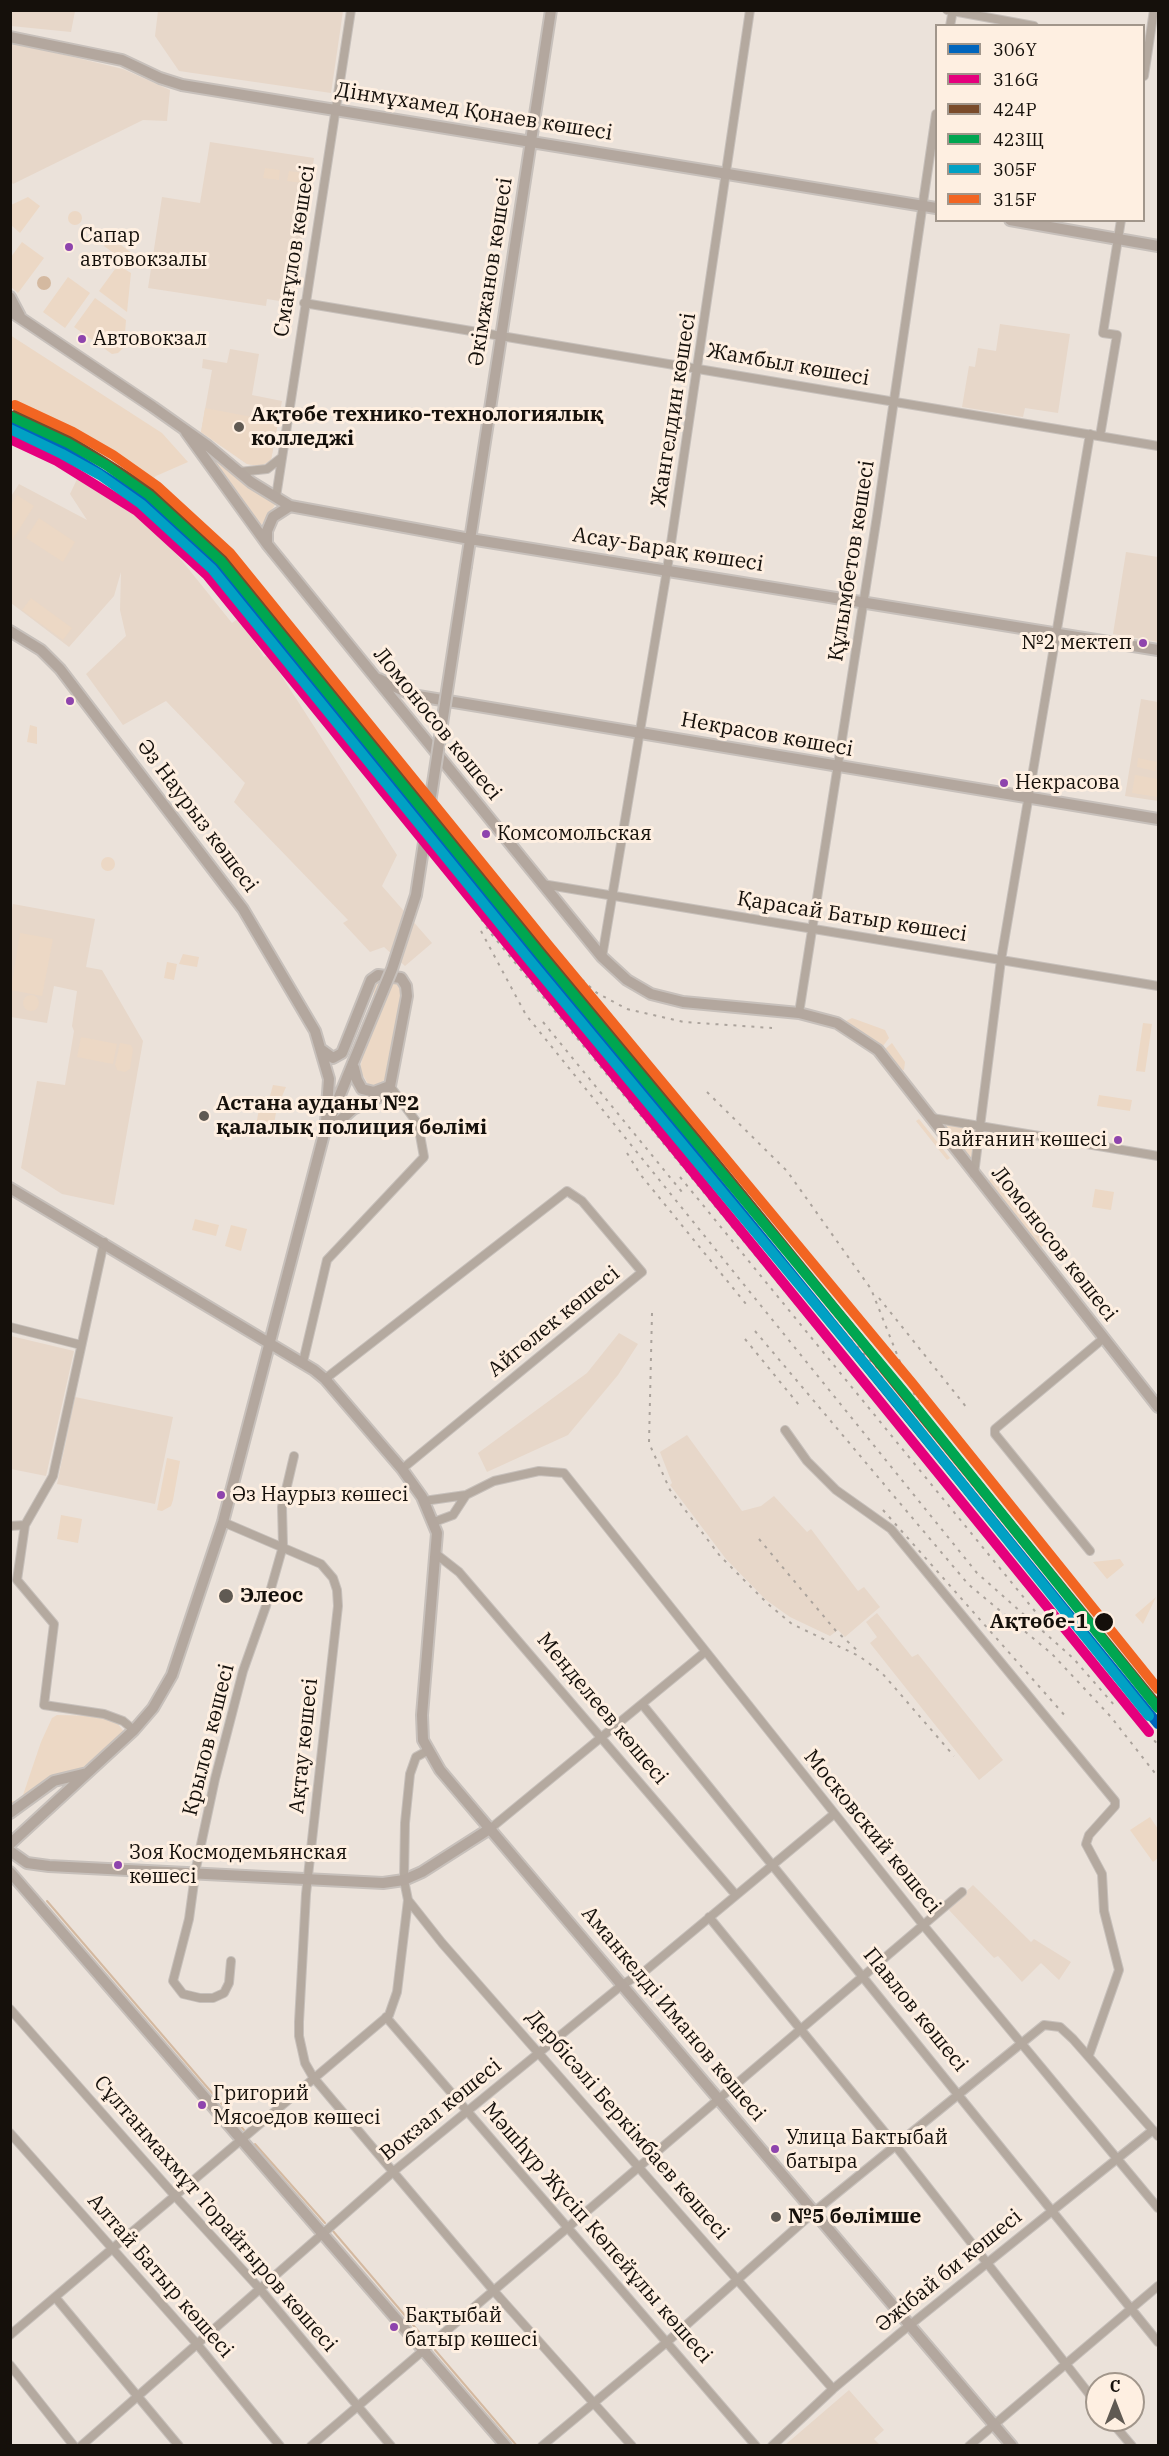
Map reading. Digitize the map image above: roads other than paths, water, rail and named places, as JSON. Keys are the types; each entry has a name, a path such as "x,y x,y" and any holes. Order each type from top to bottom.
{"main road":[{"name":"Әкімжанов көшесі","path":"324,1134 392,969 416,895 551,10"},
{"name":"Дінмұхамед Қонаев көшесі","path":"10,37 122,60 160,78 182,85 935,208"},
{"path":"1021,222 1158,246"},
{"path":"10,297 14,314"},
{"name":"Асау-Барақ көшесі","path":"14,314 190,434 239,472 290,506 470,540 864,601 1158,650"},
{"name":"Ломоносов көшесі","path":"190,434 267,544 602,957 627,980 651,994 683,1002 799,1013 837,1023 878,1050 1158,1407"},
{"path":"267,544 267,531 273,517 290,506"},
{"name":"Әз Наурыз көшесі","path":"10,631 40,650 60,669 243,909 299,1001 321,1049 329,1087 324,1134"},
{"name":"Некрасов көшесі","path":"374,676 412,695 1158,819"},
{"path":"10,1844 134,1730 153,1708 172,1675 223,1522 272,1344 324,1134 346,1114 386,1094 390,1086 407,996 406,986 400,978 378,975 370,980 342,1053 333,1058 321,1049"},
{"path":"353,1064 362,1089 374,1092 390,1086"},
{"path":"10,1188 303,1362 325,1379 402,1468 424,1501 434,1522"},
{"name":"Аманкелді Иманов көшесі","path":"434,1522 437,1533 436,1554 422,1715 423,1740 440,1770 1012,2445"},
{"path":"10,1813 54,1781 87,1773"},
{"path":"10,1851 27,1863 49,1866 364,1884 404,1880 422,1872 491,1828"},
{"path":"10,1872 244,2139 506,2445"}],"street":[{"name":"Смағұлов көшесі","path":"276,497 304,303 351,10"},
{"name":"Жангелдин көшесі","path":"602,957 668,570 750,10"},
{"path":"1154,10 1146,44 1158,46"},
{"path":"951,11 1023,24"},
{"name":"Құлымбетов көшесі","path":"799,1013 864,601 935,120"},
{"path":"1100,436 1117,335 1103,333 1121,222"},
{"name":"Жамбыл көшесі","path":"304,303 1158,446"},
{"path":"974,1174 1001,960 1090,434"},
{"path":"239,472 267,469 281,459"},
{"name":"Қарасай Батыр көшесі","path":"540,883 1158,986"},
{"path":"303,1362 327,1260 424,1157 421,1134 415,1118 390,1086"},
{"path":"932,1118 1158,1156"},
{"name":"Айгөлек көшесі","path":"325,1379 567,1191 582,1201 642,1272 402,1468"},
{"path":"104,1242 53,1476 25,1525 17,1580 54,1624 44,1706 104,1714 123,1721 134,1730"},
{"path":"10,1327 81,1345"},
{"path":"1090,1551 998,1437 995,1429 1104,1338"},
{"path":"785,1430 807,1461 836,1490 891,1529 1115,1801 1115,1806 1089,1835 1086,1844 1102,1874 1104,1911 1119,1970 1089,2055"},
{"name":"Крылов көшесі","path":"231,1961 230,1983 224,1993 213,1998 183,1994 173,1981 189,1919 195,1874 215,1779 243,1671 266,1606 283,1546 282,1508 294,1456"},
{"name":"Московский көшесі","path":"466,1495 494,1482 539,1471 564,1473 924,1926 1158,2208"},
{"path":"424,1501 466,1495"},
{"path":"434,1522 453,1515 466,1495"},
{"name":"Ақтау көшесі","path":"223,1522 283,1546 328,1570 335,1584 338,1599 307,1881 299,2036 305,2063 313,2077 494,2290 632,2445"},
{"path":"10,1526 25,1525"},
{"name":"Менделеев көшесі","path":"436,1554 459,1572 735,1894"},
{"path":"491,1828 705,1652"},
{"name":"Павлов көшесі","path":"642,1704 959,2092 1158,2342"},
{"name":"Дербісәлі Беркімбаев көшесі","path":"429,1750 416,1757 410,1774 405,1823 404,1880 408,1900 442,1943 833,2389"},
{"name":"Вокзал көшесі","path":"81,2445 394,2171 622,1985 645,1971 772,1863 834,1814"},
{"path":"311,2445 962,1892"},
{"path":"10,2335 176,2197 313,2077 386,2017 397,1992 408,1900"},
{"path":"709,1917 895,2145 1085,2390"},
{"name":"Сұлтанмахмұт Торайғыров көшесі","path":"10,2009 260,2289 391,2445"},
{"name":"Мәшһүр Жүсіп Көпейұлы көшесі","path":"386,2017 756,2445"},
{"path":"542,2445 667,2342 815,2211 1019,2042 1044,2025 1052,2024 1060,2027 1089,2055 1156,2133"},
{"name":"Алтай Батыр көшесі","path":"10,2133 197,2344 280,2445"},
{"name":"Әжібай би көшесі","path":"772,2445 833,2389 987,2262 1117,2160 1156,2133"},
{"path":"969,2445 1065,2367 1158,2286"},
{"path":"55,2297 179,2445"},
{"path":"10,2365 74,2445"},
{"path":"1120,2432 1131,2445"}],"waterway":[{"path":"47,1901 244,2130"},
{"path":"255,2144 325,2223"},
{"path":"333,2231 425,2339"},
{"path":"435,2350 517,2446"}],"railway":[{"path":"423,828 489,931 1158,1745"},
{"path":"508,914 597,993 627,1009 684,1022 772,1028"},
{"path":"481,931 526,1015 977,1573 1073,1658 1115,1706"},
{"path":"540,954 566,996"},
{"path":"543,1022 682,1192"},
{"path":"599,1038 641,1104"},
{"path":"707,1092 787,1171 871,1289 908,1382 930,1424"},
{"path":"627,1153 640,1174 746,1304"},
{"path":"680,1177 1043,1621"},
{"path":"879,1298 967,1408"},
{"path":"820,1307 919,1412"},
{"path":"652,1313 649,1443 670,1490 720,1556 768,1604 792,1624 859,1656 882,1673 954,1756"},
{"path":"755,1331 968,1584 1052,1654 1111,1717 1158,1777"},
{"path":"745,1339 799,1405"},
{"path":"883,1510 1067,1718"},
{"path":"759,1539 836,1631 858,1651"}],"place":[{"name":"Сапар автовокзалы","path":"69,247"},
{"name":"Автовокзал","path":"82,339"},
{"name":"Ақтөбе технико-технологиялық колледжі","path":"239,427"},
{"name":"№2 мектеп","path":"1143,643"},
{"name":"Некрасова","path":"1004,783"},
{"name":"Комсомольская","path":"486,834"},
{"name":"Астана ауданы №2 қалалық полиция бөлімі","path":"204,1116"},
{"name":"Байғанин көшесі","path":"1118,1140"},
{"name":"Әз Наурыз көшесі","path":"221,1495"},
{"name":"Элеос","path":"226,1596"},
{"name":"Ақтөбе-1","path":"1104,1622"},
{"name":"Зоя Космодемьянская көшесі","path":"118,1865"},
{"name":"Григорий Мясоедов көшесі","path":"202,2105"},
{"name":"Улица Бактыбай батыра","path":"775,2149"},
{"name":"№5 бөлімше","path":"776,2217"},
{"name":"Бақтыбай батыр көшесі","path":"394,2327"}]}
